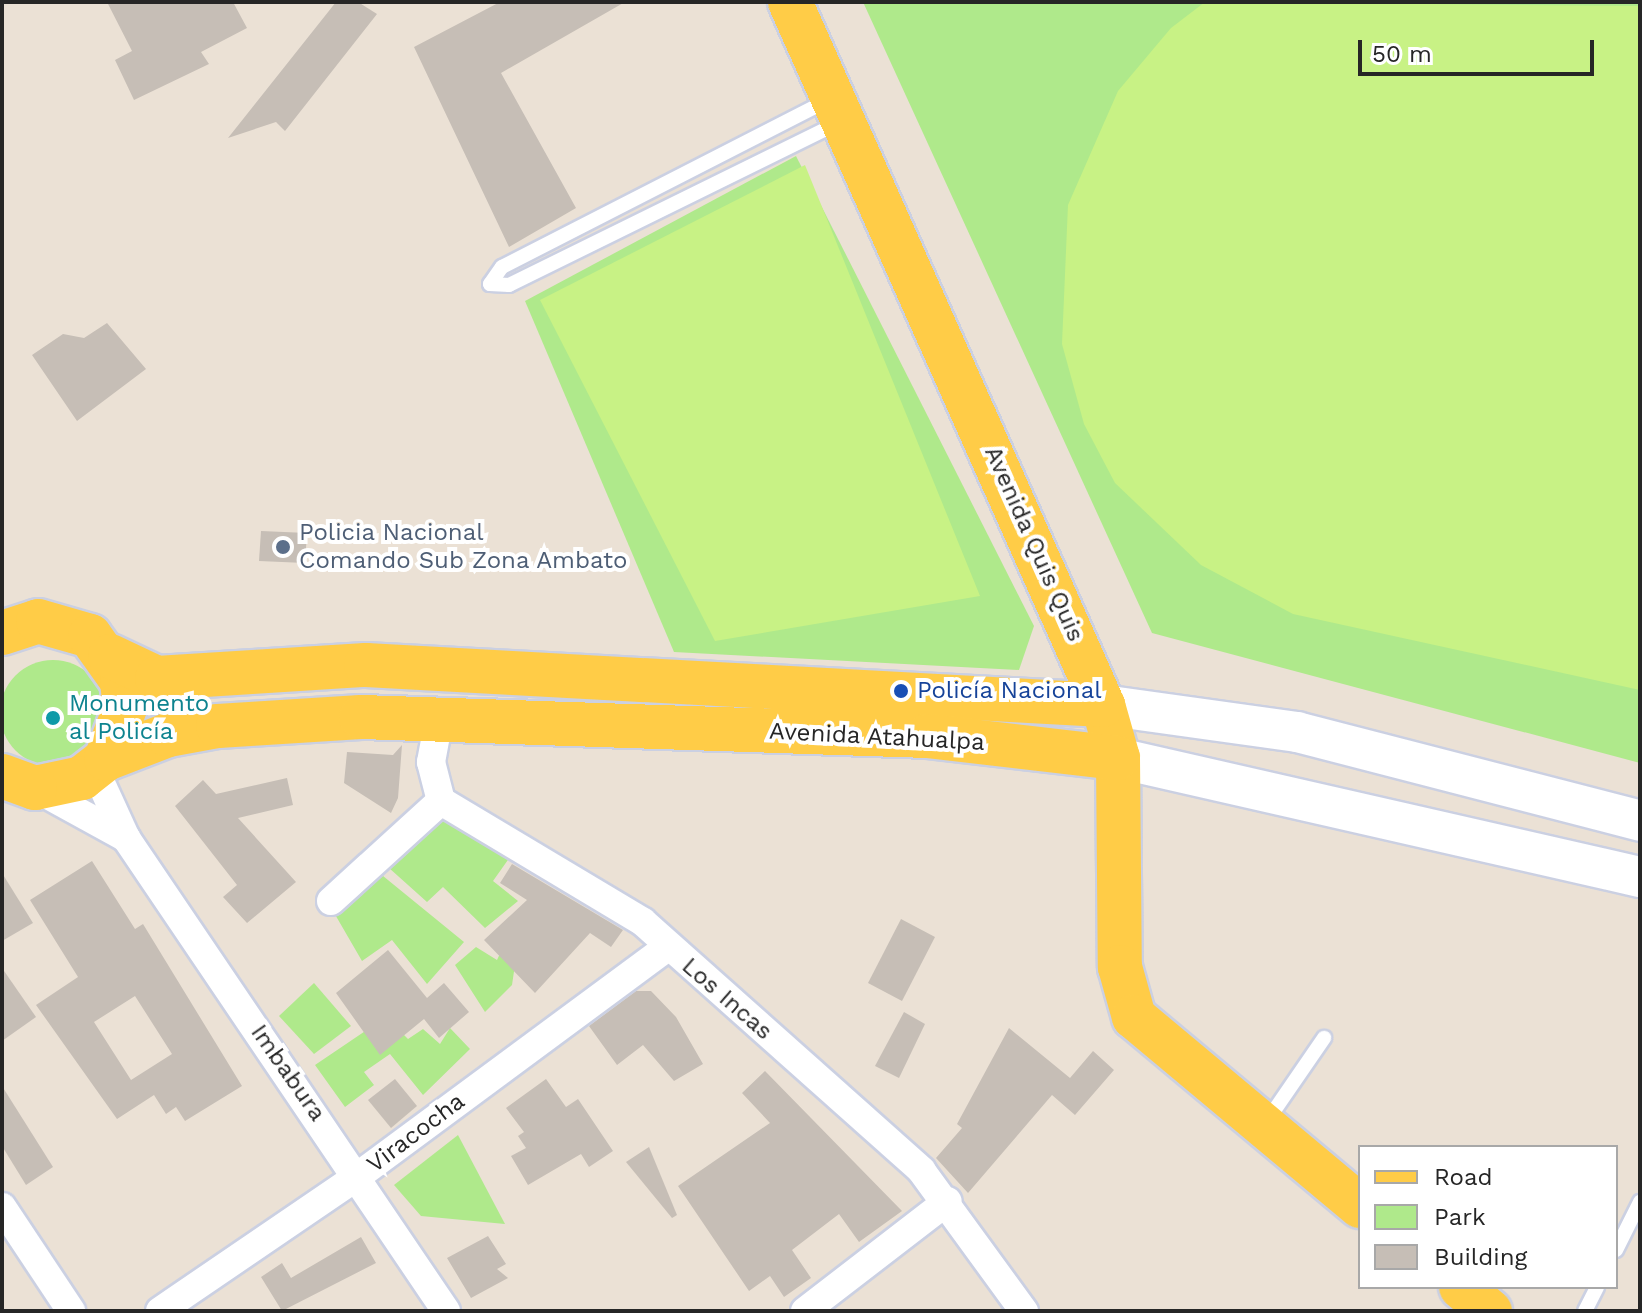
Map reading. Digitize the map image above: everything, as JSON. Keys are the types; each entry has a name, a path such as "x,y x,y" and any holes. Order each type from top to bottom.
{"main road":[{"name":"Avenida Quis Quis","path":"790,2 1103,705 1118,758 1120,967 1134,1017 1262,1128 1358,1204"},
{"path":"2,633 38,621 66,624 110,656 157,678 366,665 1103,705 1297,732 1640,821"},
{"path":"100,764 125,708 110,656"},
{"name":"Avenida Atahualpa","path":"18,782 59,787 100,764 168,735 218,726 439,719 927,736 1118,758 1640,877"},
{"path":"1463,1289 1490,1311"}],"street":[{"path":"331,901 441,801 431,762 439,719"},
{"name":"Imbabura","path":"100,764 126,838 358,1176 446,1311"},
{"name":"Imbabura","path":"18,782 126,838"},
{"name":"Los Incas","path":"441,801 643,922 948,1201 1024,1311"},
{"name":"Viracocha","path":"160,1311 358,1176 667,947"},
{"path":"805,1311 948,1201"},
{"path":"2,1207 71,1311"}],"lane":[{"path":"837,110 509,285 490,284 502,267 837,110"},
{"path":"1262,1128 1324,1038"},
{"path":"1618,1246 1640,1202"},
{"path":"1585,1311 1596,1289"}],"green space":[{"path":"863,2 1640,2 1640,763 1152,633"},
{"path":"1205,2 1640,6 1640,690 1293,614 1201,565 1115,483 1084,424 1062,344 1068,205 1118,91 1171,28"},
{"path":"796,156 1034,626 1019,670 674,652 525,301"},
{"path":"805,165 980,596 715,641 540,300"},
{"path":"53,660 73,664 90,676 102,693 106,713 102,733 90,750 73,762 53,766 33,762 16,750 4,733 0,713 4,693 16,676 33,664"},
{"path":"431,805 515,850 493,881 518,901 485,928 443,887 427,902 379,859"},
{"path":"372,867 464,942 427,984 392,940 362,961 333,911"},
{"path":"505,943 516,958 512,985 485,1012 455,965 476,947 497,960"},
{"path":"314,983 351,1026 314,1054 279,1016"},
{"path":"386,1017 408,1039 423,1029 440,1044 450,1028 470,1049 423,1095 390,1054 364,1072 374,1085 345,1107 315,1065"},
{"path":"458,1135 505,1224 421,1216 394,1185"}],"building":[{"path":"107,2 233,2 247,28 201,52 209,64 134,100 115,60 132,51"},
{"path":"336,2 358,2 377,14 285,131 276,122 228,138"},
{"path":"500,2 625,2 501,73 576,208 509,247 414,47"},
{"path":"107,323 146,369 77,421 32,355 63,334 84,338"},
{"name":"Policia Nacional Comando Sub Zona Ambato","path":"261,531 307,533 305,563 259,561"},
{"path":"402,745 398,798 391,813 344,783 347,752 393,755"},
{"path":"287,778 293,805 238,818 296,882 247,923 223,897 237,885 175,806 203,780 216,794"},
{"path":"92,861 135,929 143,924 242,1086 185,1121 176,1107 166,1114 154,1095 117,1119 36,1005 78,977 30,900","holes":["135,996 172,1054 131,1080 94,1022"]},
{"path":"512,864 623,930 611,947 590,933 535,993 484,940 527,900 500,883"},
{"path":"2,873 33,923 2,941"},
{"path":"901,919 935,937 902,1001 868,983"},
{"path":"388,950 427,998 444,983 469,1012 439,1038 424,1019 380,1055 336,993"},
{"path":"2,968 36,1017 2,1041"},
{"path":"636,991 651,991 676,1017 703,1064 674,1081 643,1045 617,1065 589,1026"},
{"path":"904,1012 925,1024 899,1078 875,1066"},
{"path":"1009,1028 1070,1078 1093,1051 1114,1070 1075,1115 1052,1095 968,1193 936,1158 962,1128 957,1124"},
{"path":"765,1071 902,1211 859,1242 839,1214 792,1250 811,1278 784,1297 770,1276 749,1291 678,1186 770,1123 742,1093"},
{"path":"395,1079 417,1106 391,1128 368,1100"},
{"path":"546,1079 566,1107 578,1099 613,1151 589,1167 581,1154 528,1185 511,1156 526,1148 518,1136 524,1132 506,1108"},
{"path":"2,1086 53,1167 26,1185 2,1146"},
{"path":"649,1147 677,1215 672,1218 626,1162"},
{"path":"488,1236 506,1264 497,1269 508,1278 471,1298 447,1258"},
{"path":"361,1237 376,1263 282,1311 261,1277 282,1263 291,1278"}],"place":[{"name":"Policia Nacional Comando Sub Zona Ambato","path":"283,547"},
{"name":"Policía Nacional","path":"901,691"},
{"name":"Monumento al Policía","path":"53,718"}]}
